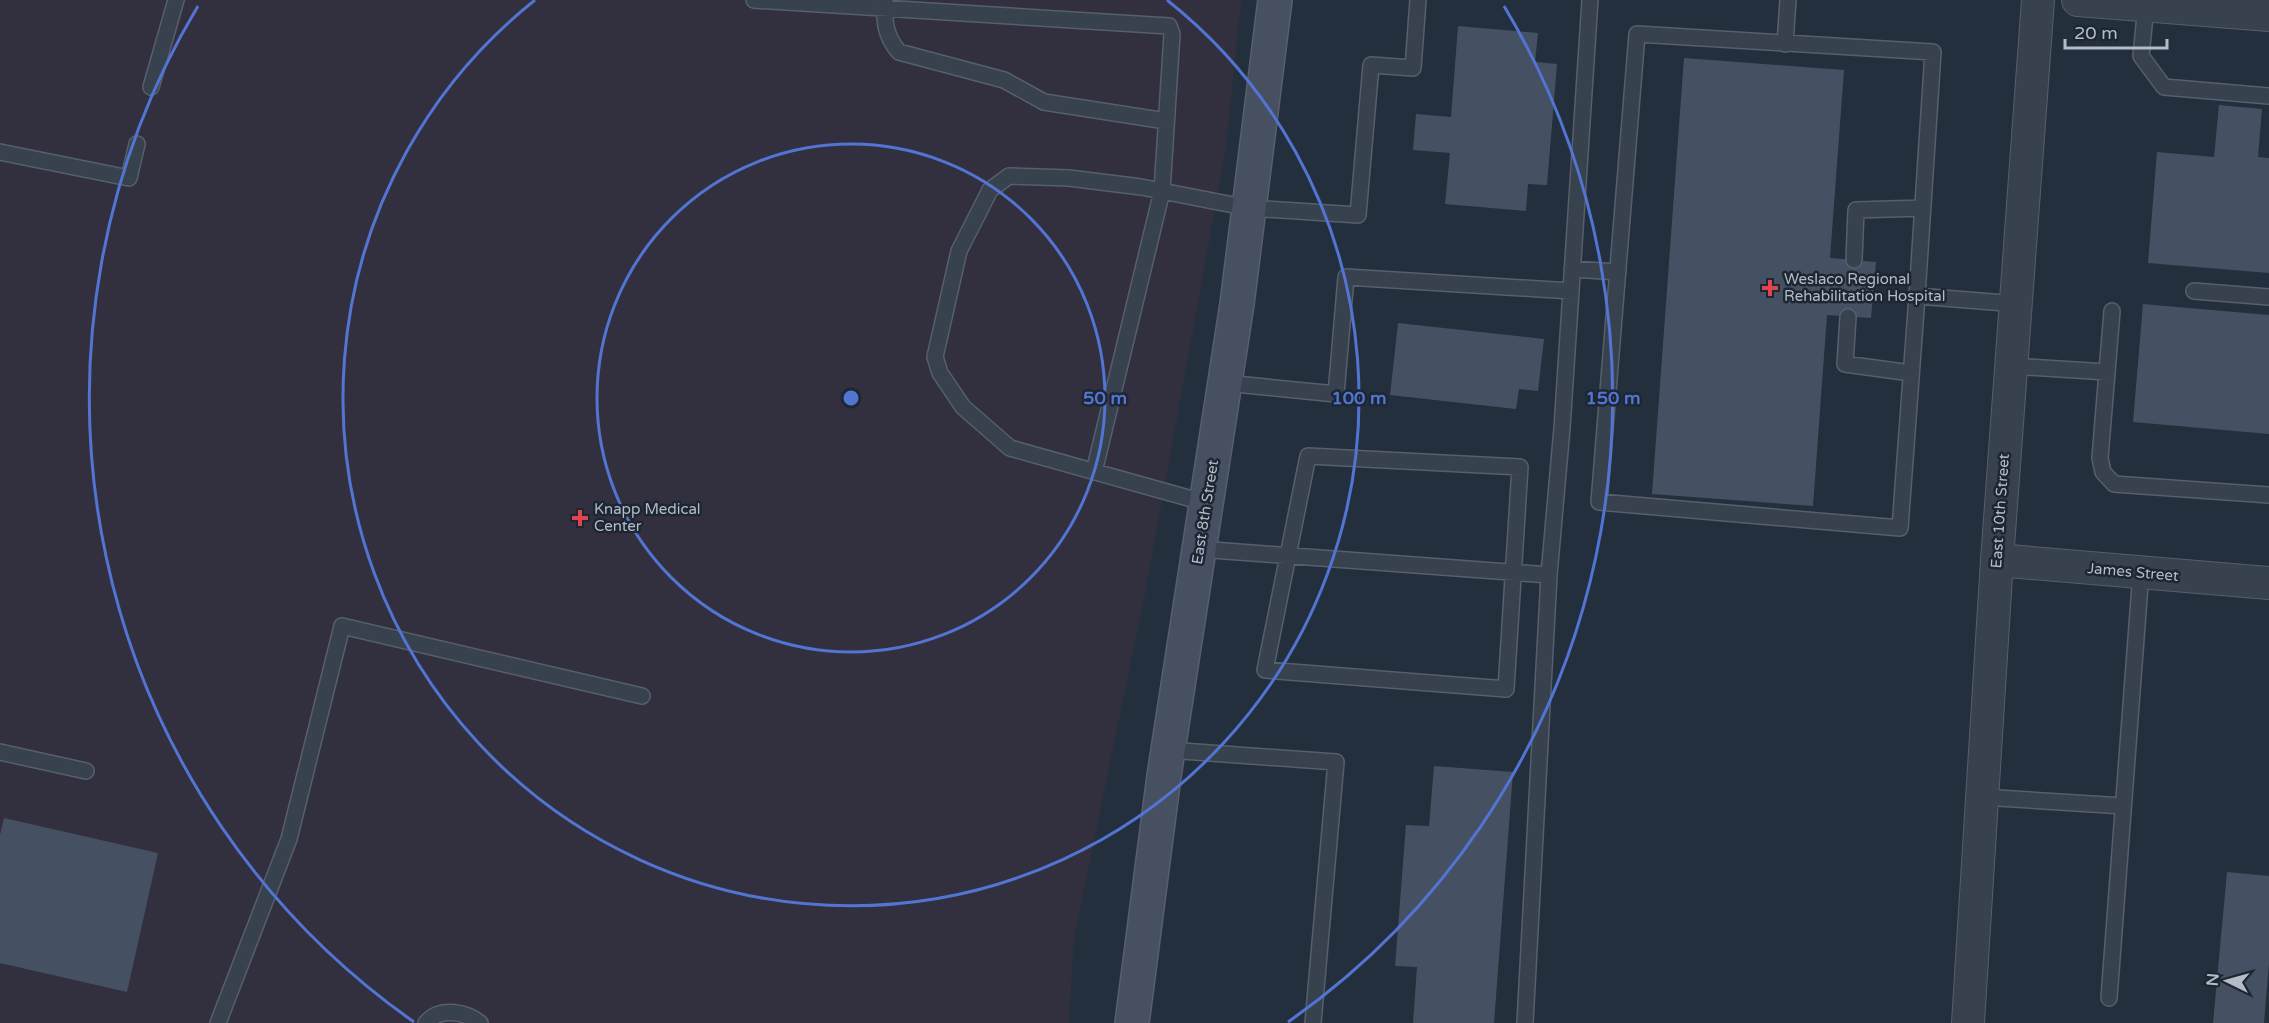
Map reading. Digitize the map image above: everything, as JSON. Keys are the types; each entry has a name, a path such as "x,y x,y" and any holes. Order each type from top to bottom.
{"street":[{"name":"East 8th Street","path":"1132,1023 1168,750 1225,383 1275,0"},
{"name":"East 10th Street","path":"1968,1023 1997,560 2011,366 2018,304 2038,0"},
{"path":"2078,0 2146,5 2238,6 2269,15"},
{"name":"James Street","path":"1997,560 2269,583"}],"lane":[{"path":"152,87 176,0"},
{"path":"753,0 885,4 1168,26 1172,34 1162,191 1094,472"},
{"path":"1206,503 1010,448 963,407 940,373 935,357 958,251 990,190 1009,176 1069,178 1162,191 1249,208 1358,215 1371,65 1413,68 1418,0"},
{"path":"1524,1023 1549,575 1590,0"},
{"path":"1785,44 1788,0"},
{"path":"885,4 884,20 890,42 899,52 1004,80 1044,102 1166,121"},
{"path":"2146,5 2142,56 2164,87 2269,96"},
{"path":"1637,34 1785,44 1933,52 1900,528 1599,502 1637,34"},
{"path":"0,152 129,178 137,144"},
{"path":"1854,260 1856,210 1923,208"},
{"path":"1572,269 1618,272"},
{"path":"1225,383 1336,394 1346,277 1571,291"},
{"path":"2194,291 2269,297"},
{"path":"1917,296 2018,304"},
{"path":"2112,311 2100,458 2103,472 2114,484 2269,495"},
{"path":"1848,317 1845,364 1911,373"},
{"path":"2011,366 2107,372"},
{"path":"1308,456 1520,466 1506,688 1265,670 1289,557 1308,456"},
{"path":"1199,549 1549,575"},
{"path":"2109,998 2141,572"},
{"path":"218,1023 289,838 342,626 642,696"},
{"path":"1168,750 1336,762 1314,1023"},
{"path":"0,752 86,771"},
{"path":"1982,797 2123,806"},
{"path":"426,1023 431,1016 445,1012 471,1016 480,1023"}],"shaded area":[{"name":"Knapp Medical Center","path":"0,0 1241,0 1226,148 1145,594 1074,938 1069,1023 0,1023"}],"building":[{"path":"1458,26 1538,33 1535,62 1557,64 1547,185 1528,184 1526,211 1445,204 1450,153 1413,150 1416,114 1451,117"},
{"name":"Weslaco Regional Rehabilitation Hospital","path":"1684,58 1844,70 1830,258 1876,262 1871,318 1827,315 1813,506 1652,494"},
{"path":"2219,105 2262,109 2258,157 2269,158 2269,273 2148,263 2157,152 2214,157"},
{"path":"2143,304 2269,315 2269,434 2133,422"},
{"path":"1398,323 1544,339 1538,391 1519,389 1516,409 1390,395"},
{"path":"1434,766 1513,772 1494,1023 1413,1023 1417,967 1395,966 1406,825 1429,826"},
{"path":"4,818 158,853 127,992 0,963 0,835"},
{"path":"2227,872 2269,876 2269,963 2264,1023 2213,1023"}],"place":[{"name":"Weslaco Regional Rehabilitation Hospital","path":"1770,288"},
{"name":"Knapp Medical Center","path":"580,518"}]}
